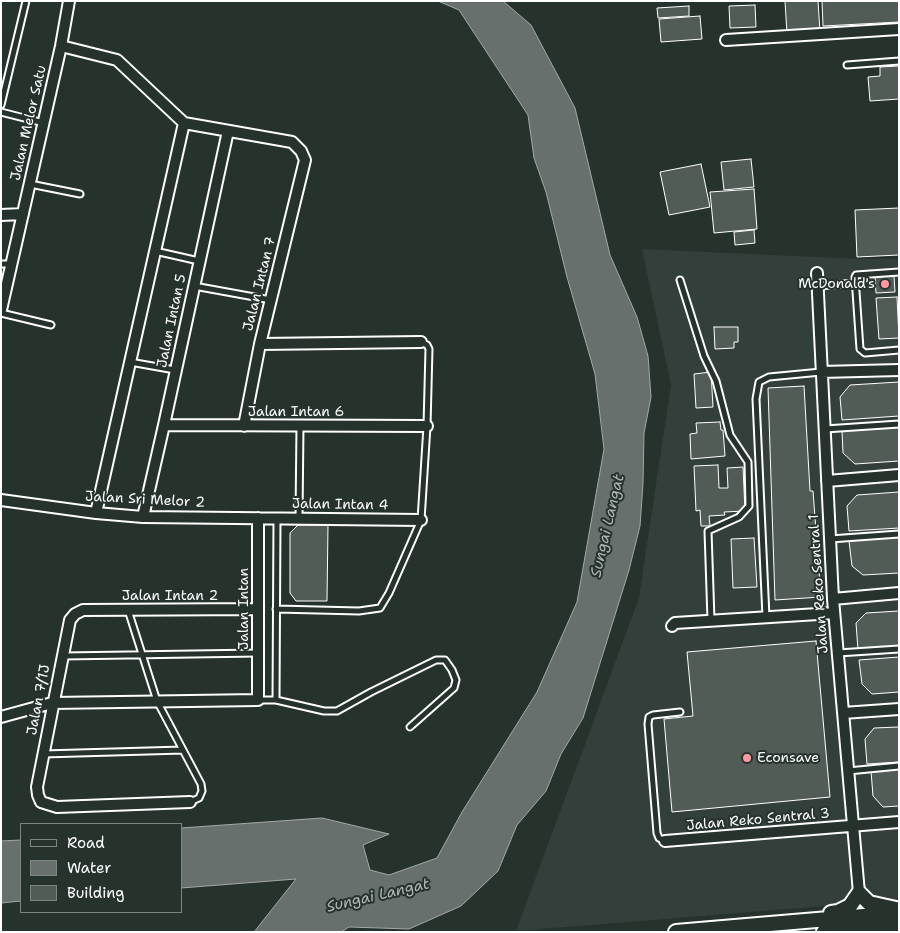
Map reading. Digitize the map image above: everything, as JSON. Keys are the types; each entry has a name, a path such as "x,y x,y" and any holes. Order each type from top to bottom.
{"main road":[{"path":"741,926 767,920 838,912 850,906 859,893 869,903 891,909 899,909"},
{"path":"676,932 899,913"},
{"path":"824,932 899,925"}],"street":[{"name":"Jalan Melor Satu","path":"1,311 61,46 69,1"},
{"path":"726,40 899,29"},
{"path":"61,46 117,60 184,123 228,131"},
{"path":"96,513 184,123"},
{"name":"Jalan Intan 7","path":"228,131 292,142 301,151 304,160 260,344 244,426"},
{"name":"Jalan Intan 5","path":"143,517 228,131"},
{"path":"1,215 23,214"},
{"name":"Jalan Reko Sentral 1","path":"817,273 833,599 859,893"},
{"path":"260,344 421,342"},
{"path":"822,372 899,370"},
{"name":"Jalan Intan 6","path":"164,426 427,426"},
{"path":"827,481 899,474"},
{"name":"Jalan Sri Melor 2","path":"1,500 96,513 143,517 258,518"},
{"name":"Jalan Intan 4","path":"258,518 422,520"},
{"name":"Jalan Intan","path":"258,518 258,700"},
{"path":"833,599 899,593"},
{"name":"Jalan Intan 2","path":"83,610 258,609"},
{"name":"Jalan 7/1J","path":"83,610 75,614 70,620 62,656 37,786 41,802 57,807 190,802"},
{"path":"672,626 675,623 834,613"},
{"path":"1,717 52,703 258,700"},
{"path":"843,713 899,710"},
{"name":"Jalan Reko Sentral 3","path":"665,841 899,822"}],"lane":[{"path":"1,104 26,1"},
{"path":"847,65 899,61"},
{"path":"1,112 44,123"},
{"path":"30,184 80,194"},
{"path":"155,251 199,262"},
{"path":"1,264 12,264"},
{"path":"899,272 856,275 855,277 860,349 865,353 899,350"},
{"path":"680,280 704,356 716,381 730,435 748,462 749,506 739,517 708,531 711,621"},
{"path":"817,286 855,283"},
{"path":"194,286 270,300"},
{"path":"1,311 51,325"},
{"path":"276,609 360,610 380,608 389,593 422,520 429,349 421,342"},
{"path":"130,362 175,370"},
{"path":"766,617 756,399 758,382 769,377 822,372"},
{"path":"824,429 899,424"},
{"path":"299,518 300,426"},
{"path":"276,700 277,518"},
{"path":"830,539 899,534"},
{"path":"128,610 157,701 201,784 202,791 199,798 190,802"},
{"path":"837,653 899,649"},
{"path":"62,656 258,653"},
{"path":"258,700 276,700 324,711 337,711 436,660 445,660 456,680 454,688 410,727"},
{"path":"665,841 659,838 657,833 648,724 649,717 653,715 680,712"},
{"path":"43,754 183,750"},
{"path":"848,771 899,766"}],"shaded area":[{"path":"642,249 858,259 899,259 899,900 516,931 639,598 671,385"}],"water":[{"name":"Sungai Langat","path":"438,1 503,1 531,25 575,108 610,255 637,317 648,356 651,397 644,433 640,526 629,570 583,718 561,754 546,791 517,825 498,871 461,906 409,929 349,927 341,932 254,932 296,879 182,888 182,828 322,818 389,834 363,845 370,870 389,875 437,858 462,812 537,692 577,602 604,449 595,374 567,277 546,192 534,158 528,115 459,10"},
{"path":"20,840 20,901 1,903 1,841"}],"building":[{"path":"785,1 818,1 820,32 787,34"},
{"path":"822,1 899,1 899,22 823,26"},
{"path":"755,5 756,27 730,28 729,6"},
{"path":"689,6 689,16 658,18 657,8"},
{"path":"700,16 702,39 661,42 659,19"},
{"path":"899,66 899,99 870,101 868,77 880,76 880,67"},
{"path":"751,159 754,187 724,190 721,162"},
{"path":"701,164 710,207 669,215 660,172"},
{"path":"754,189 757,229 714,233 710,192"},
{"path":"899,208 899,255 857,257 855,210"},
{"path":"754,230 755,243 735,245 734,232"},
{"name":"McDonald's","path":"894,276 895,292 876,293 875,277"},
{"path":"897,297 899,338 879,339 876,298"},
{"path":"714,327 738,327 738,342 734,342 734,348 715,349"},
{"path":"711,372 713,407 696,408 694,374"},
{"path":"899,382 899,416 842,420 840,397 850,385"},
{"path":"804,386 810,491 813,491 821,597 775,600 768,388"},
{"path":"720,422 721,430 723,430 725,456 691,459 690,434 697,433 696,423"},
{"path":"899,427 899,461 855,464 843,453 842,431"},
{"path":"718,465 719,488 728,488 727,468 743,467 745,511 724,512 725,515 709,516 710,526 701,526 700,510 696,511 694,466"},
{"path":"899,492 899,528 849,531 847,506 857,495"},
{"path":"298,525 328,525 327,601 296,601 290,593 290,533"},
{"path":"899,537 899,573 863,575 852,566 849,541"},
{"path":"754,538 757,587 733,588 731,539"},
{"path":"899,611 899,647 858,650 856,623 866,613"},
{"name":"Econsave","path":"816,641 830,797 672,812 664,719 693,716 687,652"},
{"path":"899,657 899,692 872,694 862,684 859,660"},
{"path":"899,727 899,762 867,764 865,739 874,728"},
{"path":"899,769 899,806 883,807 873,796 871,771"}],"place":[{"name":"McDonald's","path":"885,284"},
{"name":"Econsave","path":"747,758"}]}
